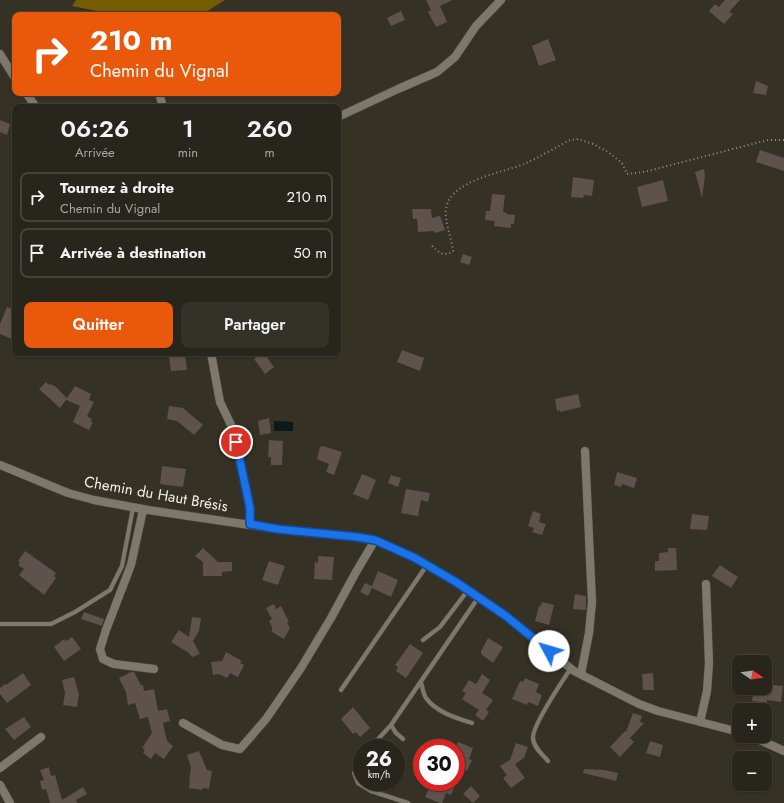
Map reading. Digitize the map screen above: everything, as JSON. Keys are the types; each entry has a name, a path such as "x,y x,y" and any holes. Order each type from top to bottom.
{"street":[{"path":"341,116 437,72 455,57 476,26 501,0"},
{"path":"0,54 12,66"},
{"path":"212,356 220,402 233,429 250,508 250,524"},
{"path":"581,674 589,633 592,602 585,451"},
{"name":"Chemin du Haut Brésis","path":"0,465 68,493 133,508 277,529 375,540 427,565 469,590 506,616 570,668 581,674 639,704 658,711 732,730"},
{"path":"143,510 132,565 100,649 102,659 114,664 154,669"},
{"path":"183,723 222,745 240,749 266,719 301,668 375,540"},
{"path":"700,722 708,691 709,663 706,584"},
{"path":"0,768 41,737"},
{"path":"766,743 784,751"},
{"path":"0,785 10,803"}],"lane":[{"path":"0,624 51,624 75,612 110,590 122,566 133,508"},
{"path":"341,690 427,565"},
{"path":"423,640 440,627 469,590"},
{"path":"378,739 391,725 421,683 479,597"},
{"path":"548,761 534,743 532,737 538,721 570,668"},
{"path":"421,683 425,697 435,708 472,723"},
{"path":"391,725 402,739"},
{"path":"371,791 408,803"}],"path":[{"path":"432,246 442,254 448,255 453,252 446,211 448,202 455,193 491,174 523,164 570,140 578,139 593,144 608,152 622,163 627,174 644,172 768,140 784,140"}],"shaded area":[{"path":"76,0 225,0 206,12 103,12 72,6"},
{"path":"274,421 293,422 293,431 274,431"}],"building":[{"path":"426,0 452,0 440,6 447,22 436,27 428,12 431,10"},
{"path":"725,0 740,0 729,12 733,14 724,24 709,11 715,4 719,7"},
{"path":"401,11 405,20 391,26 387,18"},
{"path":"548,39 556,60 539,66 532,46"},
{"path":"756,81 768,86 766,95 753,93"},
{"path":"0,120 10,124 7,135 0,132"},
{"path":"760,150 784,158 784,171 756,162"},
{"path":"704,169 705,176 702,198 695,172"},
{"path":"573,177 594,180 592,196 584,195 583,198 571,197"},
{"path":"663,180 668,201 642,207 637,187"},
{"path":"492,194 505,195 503,212 507,213 506,214 515,215 514,224 511,224 511,228 494,226 495,221 485,220 486,211 490,211"},
{"path":"412,209 431,209 432,218 440,216 445,230 434,233 434,231 418,232 417,219 413,219"},
{"path":"463,254 472,257 469,265 460,262"},
{"path":"7,307 12,309 12,339 0,334 0,324"},
{"path":"402,350 424,358 420,371 397,362"},
{"path":"185,356 187,370 171,371 169,357"},
{"path":"258,356 266,356 274,367 265,374 254,359"},
{"path":"46,382 49,385 50,383 53,386 54,385 67,398 75,386 91,394 89,400 94,402 87,416 92,419 91,422 93,422 89,430 73,422 80,406 66,400 60,408 39,389"},
{"path":"578,394 581,407 560,412 560,410 557,411 555,399"},
{"path":"169,406 183,408 203,425 194,435 177,421 167,419"},
{"path":"269,418 271,433 260,435 258,421"},
{"path":"269,440 283,441 282,465 271,465 271,457 268,457"},
{"path":"323,446 342,452 334,475 326,472 329,464 317,459 320,447"},
{"path":"162,466 186,469 183,487 160,484"},
{"path":"617,472 637,478 634,488 622,484 621,487 614,485"},
{"path":"362,474 376,480 368,500 353,494"},
{"path":"391,475 401,478 398,487 388,483"},
{"path":"406,489 430,493 428,502 421,500 418,516 401,513"},
{"path":"533,511 541,514 539,522 546,524 542,535 532,532 534,528 528,526"},
{"path":"692,514 709,516 707,530 690,529"},
{"path":"203,548 218,562 232,562 232,571 222,572 222,576 203,576 203,562 195,556"},
{"path":"668,548 676,548 677,570 655,571 655,561 659,561 659,553 668,552"},
{"path":"25,551 56,573 54,576 56,578 44,595 19,575 24,569 18,565 20,563 18,561"},
{"path":"318,556 334,557 332,580 314,579 315,562 318,563"},
{"path":"269,561 285,566 278,585 262,580"},
{"path":"720,565 738,577 731,588 712,576"},
{"path":"378,571 398,580 391,597 372,588 368,596 360,592 365,583 372,586"},
{"path":"575,594 586,596 586,610 573,609"},
{"path":"542,602 554,605 549,625 535,621 539,606 541,606"},
{"path":"274,604 276,609 281,606 289,622 287,623 290,628 284,639 272,632 272,627 269,621 272,619 266,608"},
{"path":"84,612 104,619 102,626 81,619"},
{"path":"192,617 201,618 199,631 193,641 200,654 192,657 189,653 171,642 179,630 189,637"},
{"path":"72,637 81,649 64,661 54,647 64,639 66,641"},
{"path":"488,638 503,647 493,663 481,654 481,651"},
{"path":"410,644 423,653 406,678 396,671 398,667 395,665"},
{"path":"226,652 242,661 240,663 244,665 238,677 230,673 227,678 219,674 213,675 211,662 222,661"},
{"path":"134,672 141,685 143,685 144,691 154,689 158,711 167,709 170,721 163,723 167,741 173,746 164,759 155,753 151,759 143,753 145,750 142,748 152,733 148,717 140,719 135,703 128,705 126,692 119,678"},
{"path":"23,673 31,685 7,703 0,694 0,688"},
{"path":"653,673 654,690 643,690 642,674"},
{"path":"482,674 490,680 482,693 493,700 486,710 489,712 483,721 475,715 479,710 462,699 466,693 462,691 469,680 476,684"},
{"path":"74,677 79,694 77,707 63,705 65,693 62,680"},
{"path":"525,678 539,684 536,692 542,695 538,706 528,702 527,705 512,699 520,681 523,682"},
{"path":"772,685 783,686 781,702 767,700 767,703 752,701 753,695 772,695"},
{"path":"353,707 370,728 360,737 356,732 353,734 341,719"},
{"path":"633,713 642,716 640,722 644,723 630,738 634,742 620,757 610,747 625,731 626,732"},
{"path":"24,717 31,727 14,740 5,729"},
{"path":"650,741 663,745 660,757 646,753"},
{"path":"516,743 528,747 524,758 515,764 525,778 511,788 503,778 507,775 500,766 510,760"},
{"path":"465,745 473,748 469,759 472,760 467,771 465,770"},
{"path":"199,751 207,770 212,771 209,789 203,788 202,790 189,788 191,768 187,755"},
{"path":"49,767 51,776 55,775 62,800 83,787 87,794 76,800 78,803 50,803 46,789 42,790 40,781 44,780 40,770"},
{"path":"584,769 604,770 618,773 616,781 583,773"},
{"path":"471,786 480,796 473,803 463,794"},
{"path":"428,791 453,791 451,795 446,793 442,803 425,797"}],"route":[{"path":"236,442 250,508 250,524 277,529 375,540 415,558 456,582 506,616 549,651"}]}
